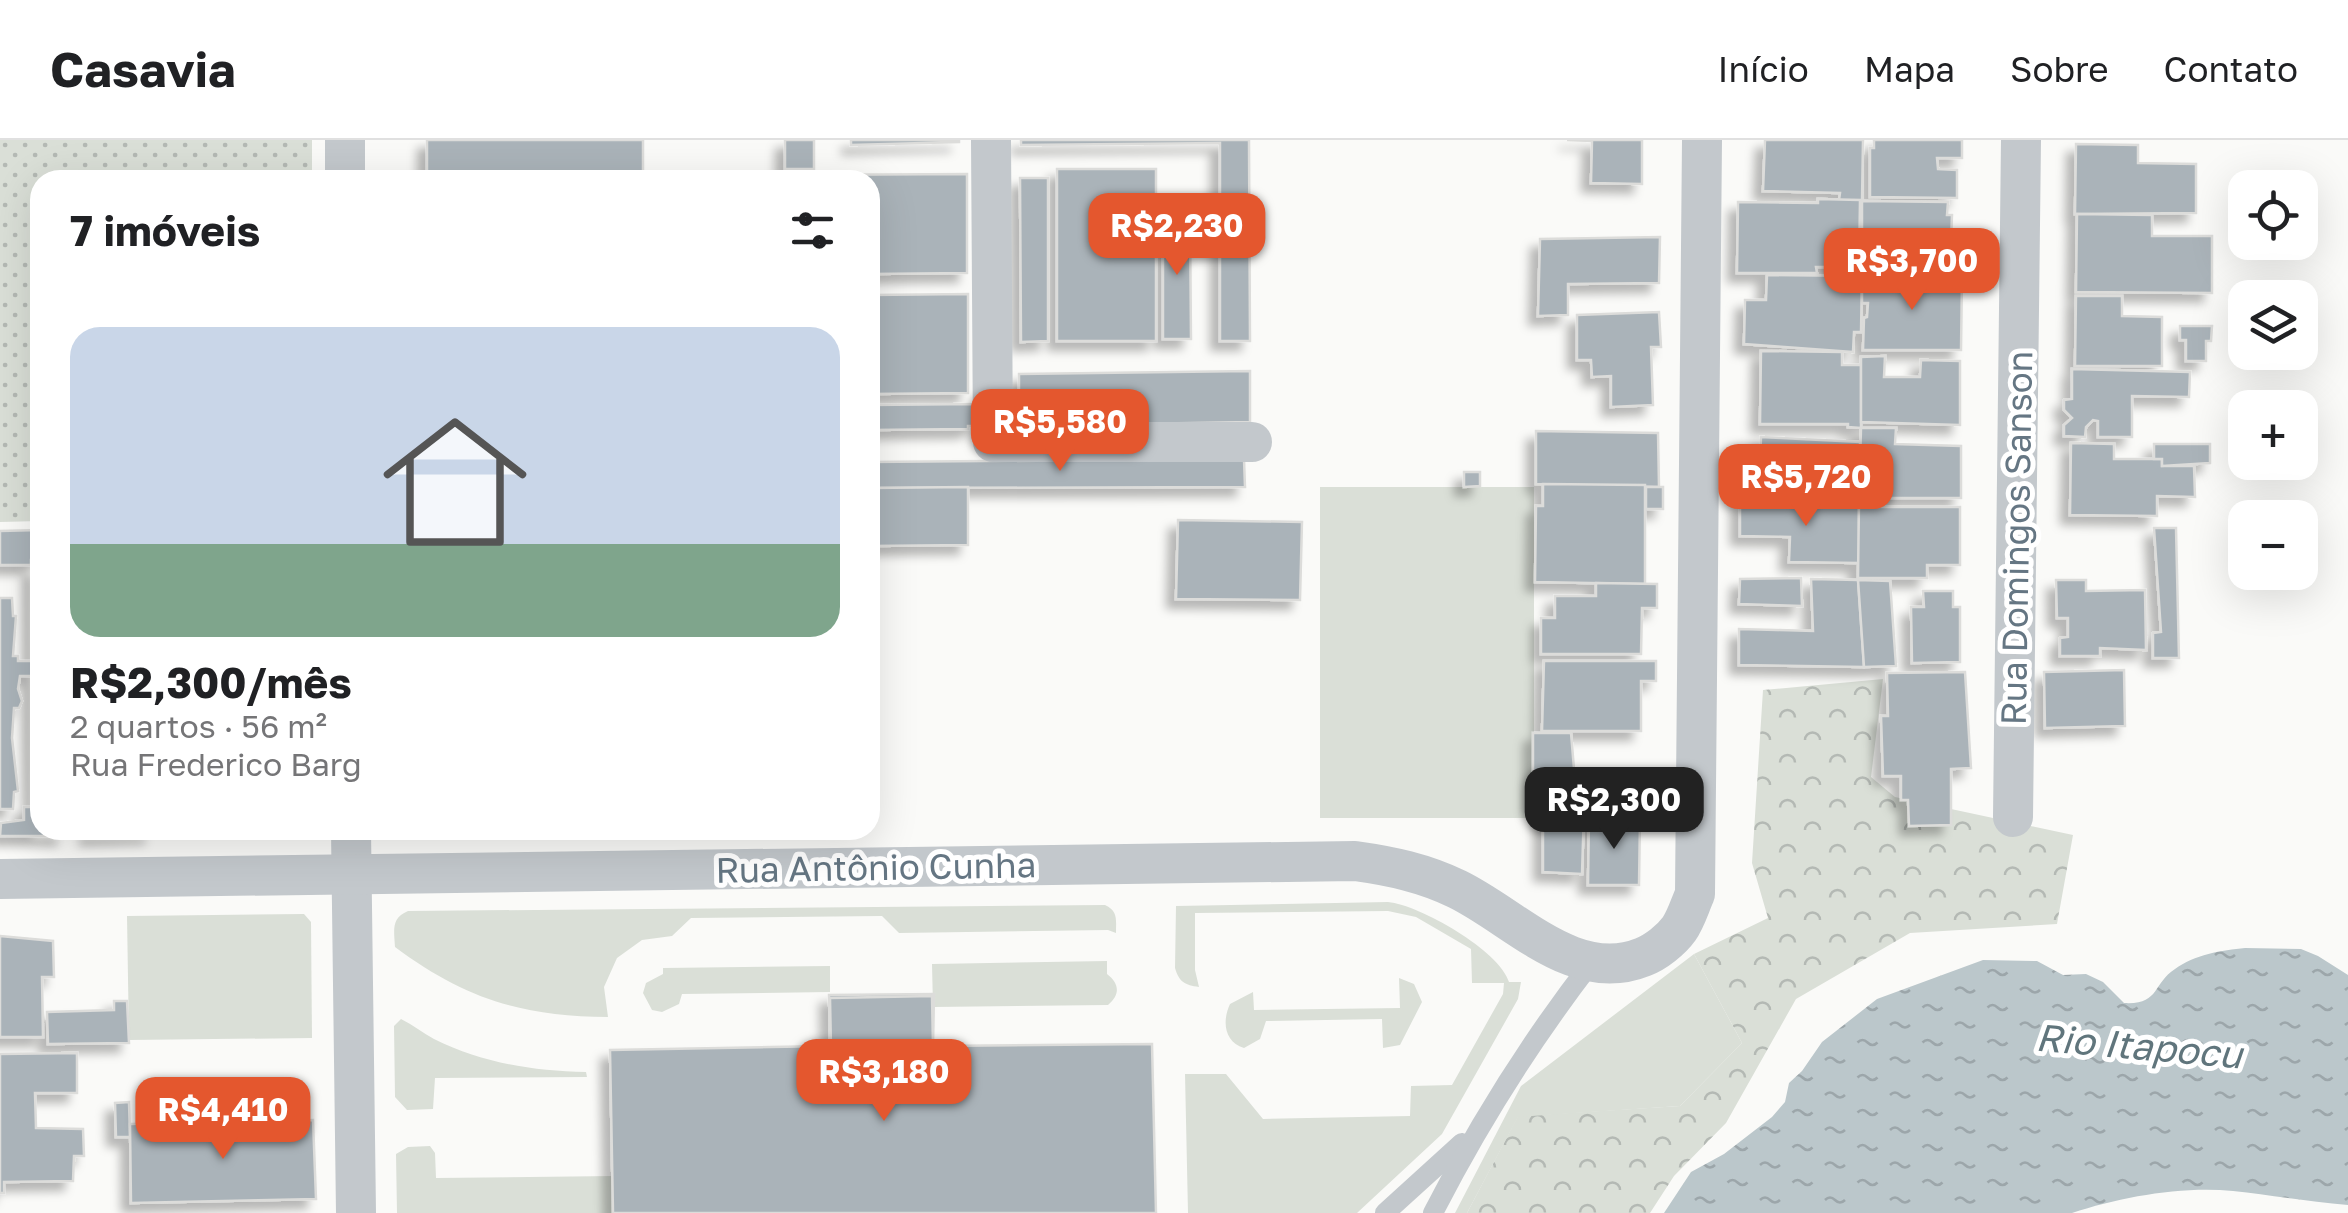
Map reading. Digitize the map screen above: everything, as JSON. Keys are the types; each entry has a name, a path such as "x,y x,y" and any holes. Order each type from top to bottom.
{"street":[{"path":"345,140 345,170"},
{"path":"991,140 993,442 1252,442"},
{"path":"1590,964 1629,962 1653,952 1679,930 1695,894 1702,140"},
{"name":"Rua Domingos Sanson","path":"2013,817 2021,140"},
{"path":"352,840 356,1213"},
{"name":"Rua Antônio Cunha","path":"0,878 1354,861 1422,874 1590,964"}],"lane":[{"path":"1432,1213 1475,1131 1550,1016 1590,964"},
{"path":"1385,1213 1475,1131"}],"green space":[{"path":"0,140 312,140 312,170 30,170 30,521 0,522"},
{"path":"1320,487 1534,487 1534,818 1320,818"},
{"path":"1883,679 1871,777 1895,797 2073,835 2057,924 1910,933 1796,999 1726,1123 1674,1176 1650,1213 1467,1213 1518,1116 1680,1106 1742,1043 1694,954 1768,918 1752,863 1763,690"},
{"path":"1388,902 1438,920 1491,957 1509,982 1521,982 1518,999 1442,1134 1357,1213 1188,1213 1185,1074 1226,1074 1263,1119 1410,1116 1411,1086 1452,1085 1503,994 1504,983 1472,983 1471,949 1416,917 1388,911 1195,913 1195,970 1199,987 1194,986 1181,980 1175,968 1176,906"},
{"path":"1105,905 1114,913 1116,933 899,933 882,916 691,918 672,936 642,940 617,958 604,987 608,1017 548,1013 470,992 395,947 394,935 396,921 408,911"},
{"path":"304,914 311,922 312,1038 129,1040 127,916"},
{"path":"1694,954 1742,1043 1680,1106 1518,1117 1467,1213 1455,1213 1521,1086"},
{"path":"1107,961 1107,974 1117,990 1108,1005 933,1007 932,964"},
{"path":"830,966 830,992 682,994 679,1004 662,1012 652,1010 643,993 646,983 663,974 663,968"},
{"path":"1399,978 1414,984 1422,1002 1400,1045 1383,1048 1382,1019 1266,1021 1260,1039 1244,1048 1232,1041 1226,1030 1230,1004 1253,992 1254,1010 1400,1008"},
{"path":"401,1019 434,1039 489,1060 586,1072 587,1077 435,1078 433,1109 407,1110 395,1097 394,1026"},
{"path":"430,1146 435,1153 436,1178 614,1176 615,1213 397,1213 396,1154 408,1147"}],"water":[{"name":"Rio Itapocu","path":"2245,948 2301,949 2348,975 2348,1205 2193,1190 2131,1198 2072,1213 1664,1213 1691,1172 1724,1154 1772,1117 1785,1102 1789,1083 1822,1042 1877,999 1983,960 2037,961 2063,975 2086,974 2103,982 2124,1003 2136,1003 2150,997 2183,964 2208,954"}],"building":[{"path":"427,140 643,140 643,170 427,170"},
{"path":"785,140 814,140 814,169 785,169"},
{"path":"851,140 959,140 959,142 851,145"},
{"path":"1021,140 1249,140 1250,341 1220,341 1220,143 1021,145"},
{"path":"1567,140 1642,140 1642,184 1591,183 1592,141"},
{"path":"1765,140 1863,140 1862,201 1839,200 1840,193 1763,191"},
{"path":"1874,140 1962,140 1962,158 1937,158 1938,169 1957,170 1957,198 1870,197 1870,148 1874,148"},
{"path":"2076,144 2138,145 2138,163 2196,164 2196,213 2075,214"},
{"path":"1057,169 1156,169 1156,341 1057,341"},
{"path":"880,174 967,174 967,273 880,274"},
{"path":"1020,178 1048,178 1048,341 1021,342"},
{"path":"1818,199 1860,200 1859,267 1816,267 1817,273 1737,273 1738,202 1818,203"},
{"path":"1862,201 1948,202 1947,215 1952,215 1950,266 1946,266 1945,276 1862,276"},
{"path":"2077,214 2152,215 2152,236 2212,236 2212,293 2076,292"},
{"path":"1163,217 1190,217 1191,339 1163,339"},
{"path":"1660,237 1659,283 1568,284 1568,315 1538,316 1540,239"},
{"path":"1767,275 1862,276 1861,332 1854,332 1853,352 1744,344 1745,300 1766,300"},
{"path":"1862,276 1962,278 1961,350 1863,350 1868,303 1862,303"},
{"path":"968,294 968,393 880,394 880,295"},
{"path":"2076,296 2122,296 2122,316 2162,317 2162,366 2075,366"},
{"path":"1659,312 1661,347 1651,347 1653,405 1611,407 1611,376 1592,377 1591,360 1577,360 1577,315"},
{"path":"2180,326 2212,326 2211,341 2206,341 2206,361 2186,361 2186,340 2180,340"},
{"path":"1761,351 1842,352 1842,365 1861,365 1861,428 1848,424 1760,424"},
{"path":"1885,356 1884,377 1920,377 1921,360 1960,361 1960,425 1861,422 1861,357"},
{"path":"2072,369 2190,372 2189,397 2132,396 2132,437 2098,437 2098,421 2093,420 2086,427 2085,437 2064,436 2064,425 2072,418 2064,410 2064,400 2072,399"},
{"path":"1250,371 1250,422 1019,426 1019,374"},
{"path":"976,404 976,426 880,430 880,405"},
{"path":"1861,428 1896,428 1895,444 1961,446 1961,498 1883,498 1883,494 1878,494 1878,502 1859,502"},
{"path":"1536,431 1658,433 1659,487 1536,484"},
{"path":"1761,437 1860,442 1860,469 1840,472 1839,491 1759,490"},
{"path":"2071,443 2114,444 2114,459 2162,459 2162,466 2194,466 2195,497 2157,496 2157,516 2070,515"},
{"path":"2154,444 2210,444 2210,463 2162,466 2162,459 2154,459"},
{"path":"1244,459 1245,487 880,488 880,462"},
{"path":"1464,472 1480,472 1480,486 1464,487"},
{"path":"1543,484 1645,485 1645,584 1535,582 1536,506 1543,506"},
{"path":"968,487 968,545 880,546 880,488"},
{"path":"1646,487 1663,487 1663,509 1646,509"},
{"path":"1840,487 1853,487 1853,501 1822,501 1822,491 1839,491"},
{"path":"1740,501 1859,506 1859,563 1789,562 1790,537 1740,536"},
{"path":"1859,502 1878,502 1878,507 1960,507 1960,565 1927,565 1927,578 1858,578"},
{"path":"1178,520 1302,522 1300,600 1176,599"},
{"path":"2154,528 2176,528 2179,658 2153,658 2153,633 2161,632"},
{"path":"30,530 30,565 0,565 0,531"},
{"path":"1801,578 1802,606 1739,604 1740,579"},
{"path":"1811,579 1858,580 1864,667 1739,665 1739,629 1813,631"},
{"path":"1858,580 1890,581 1896,666 1864,667"},
{"path":"2056,580 2086,580 2086,591 2145,590 2146,650 2100,648 2100,656 2060,656 2060,638 2068,637 2068,618 2057,618"},
{"path":"1596,583 1657,584 1657,608 1642,608 1641,654 1541,654 1541,618 1555,618 1555,596 1596,596"},
{"path":"1923,591 1953,591 1953,607 1960,607 1960,662 1912,663 1911,607 1924,607"},
{"path":"0,598 12,598 16,616 13,656 18,656 18,661 30,661 30,676 20,676 18,689 22,701 19,708 14,708 12,738 18,791 14,792 13,809 0,809"},
{"path":"1544,661 1656,661 1656,681 1641,681 1641,731 1542,731"},
{"path":"2124,670 2125,726 2045,728 2044,672"},
{"path":"1965,672 1971,768 1951,769 1951,825 1909,826 1908,800 1901,800 1901,776 1883,776 1881,716 1888,716 1887,673"},
{"path":"1533,733 1571,733 1574,769 1587,769 1586,806 1533,806"},
{"path":"24,807 30,807 30,836 0,836 1,823 24,820"},
{"path":"1584,809 1582,874 1543,872 1543,811"},
{"path":"1589,818 1640,819 1639,885 1588,885"},
{"path":"0,936 53,941 54,977 42,977 43,1037 0,1037"},
{"path":"934,994 933,1046 1152,1044 1156,1213 613,1213 610,1050 830,1046 829,995"},
{"path":"932,996 933,1047 831,1048 830,998"},
{"path":"114,1001 127,1001 129,1043 48,1044 47,1012 114,1010"},
{"path":"77,1053 77,1093 35,1093 36,1128 83,1129 84,1156 74,1156 73,1181 4,1182 4,1193 0,1193 0,1054"},
{"path":"129,1102 130,1137 116,1137 115,1103"},
{"path":"313,1120 316,1199 131,1203 130,1124"}]}
